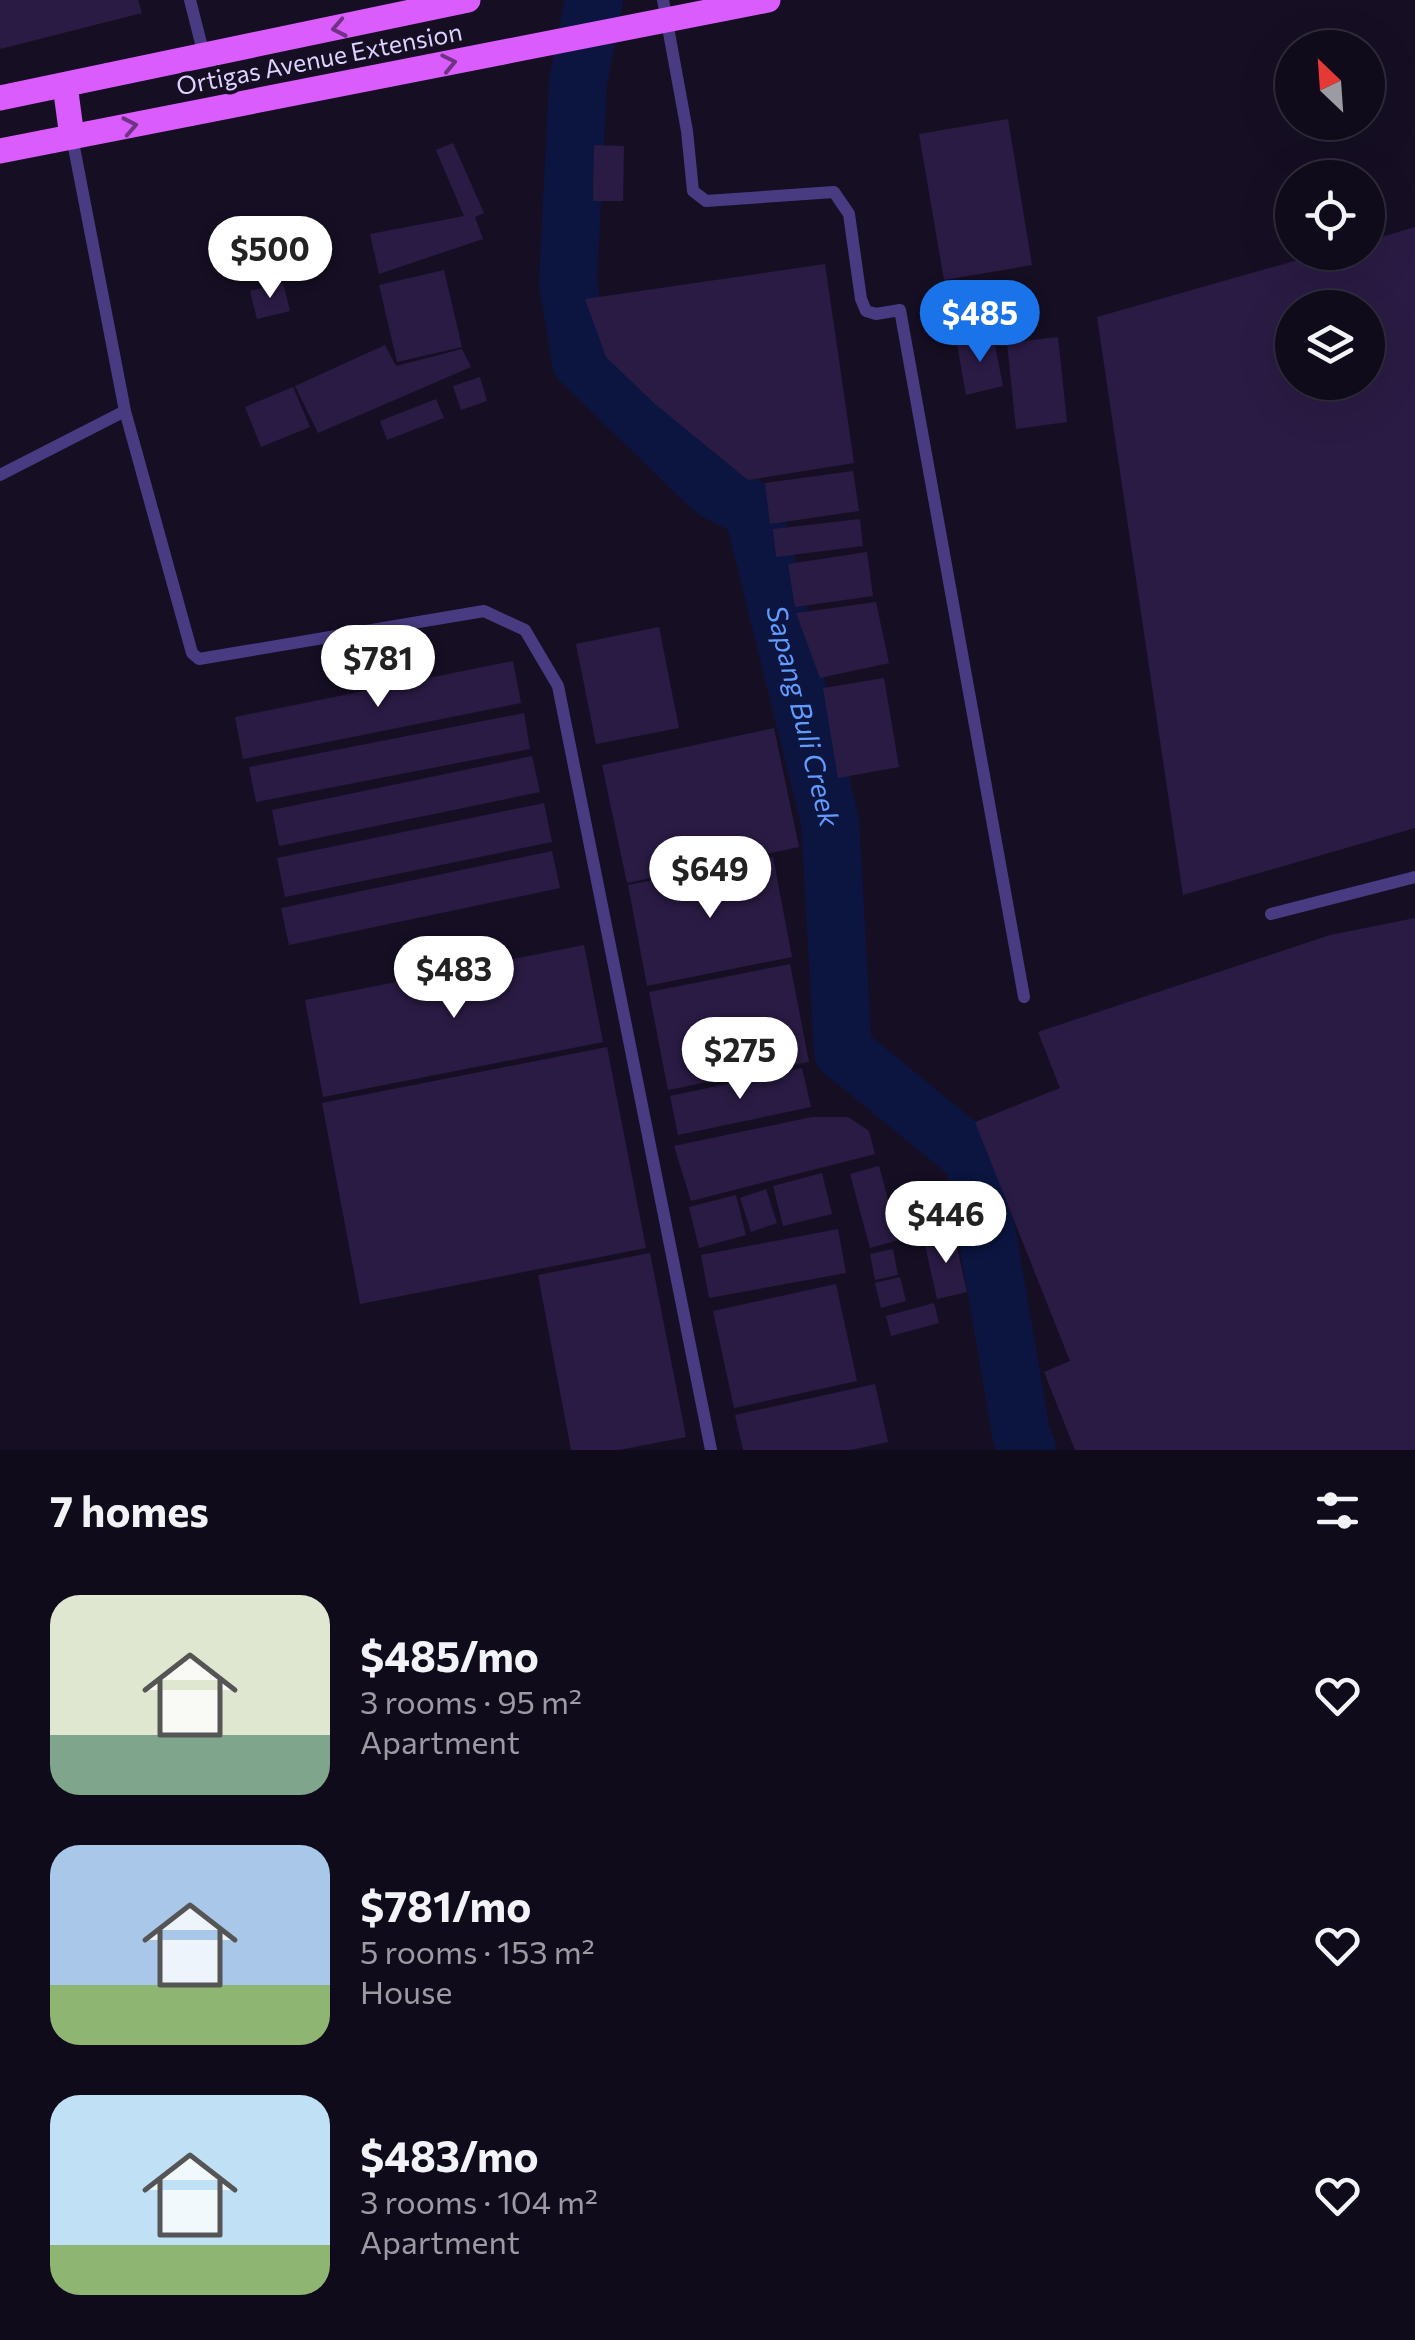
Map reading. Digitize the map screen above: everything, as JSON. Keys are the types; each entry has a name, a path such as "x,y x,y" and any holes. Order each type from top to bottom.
{"main road":[{"name":"Ortigas Avenue Extension","path":"0,151 617,31 665,11 768,0"},
{"name":"Ortigas Avenue Extension","path":"0,98 462,1"},
{"path":"64,85 72,137"}],"lane":[{"path":"190,0 204,55"},
{"path":"665,11 687,131 692,191 706,201 834,192 849,214 866,311 876,314 900,310 1024,997"},
{"path":"72,137 125,411 186,643 199,659 484,611 525,630 558,686 711,1450"},
{"path":"0,474 125,411"},
{"path":"1271,914 1415,877"}],"building":[{"path":"0,0 138,0 142,13 0,49"},
{"path":"1008,119 1032,265 944,280 919,134"},
{"path":"453,143 484,213 475,217 483,239 379,274 370,234 464,216 436,150"},
{"path":"594,145 624,146 623,201 593,201"},
{"path":"1415,227 1415,828 1183,895 1097,317 1275,266 1275,270 1385,270 1385,236"},
{"path":"825,264 854,463 748,480 655,404 606,357 585,299"},
{"path":"444,270 462,347 397,362 379,285"},
{"path":"283,283 290,311 257,319 250,291"},
{"path":"993,335 1003,386 966,395 957,344"},
{"path":"1058,337 1067,422 1016,429 1007,343"},
{"path":"385,345 396,366 462,349 471,367 318,433 295,386"},
{"path":"480,377 487,401 461,410 453,386"},
{"path":"293,387 310,427 261,447 245,407"},
{"path":"436,399 444,418 387,440 380,421"},
{"path":"853,471 859,511 770,524 765,483"},
{"path":"860,519 863,546 776,557 773,529"},
{"path":"867,552 873,596 795,607 788,564"},
{"path":"876,602 889,663 820,678 796,613"},
{"path":"659,627 679,728 596,744 576,644"},
{"path":"513,661 521,703 243,759 235,717"},
{"path":"884,678 899,767 838,778 823,688"},
{"path":"524,713 530,749 256,802 249,767"},
{"path":"774,728 799,847 627,883 602,765"},
{"path":"532,756 540,792 279,846 272,810"},
{"path":"544,803 552,842 285,897 277,858"},
{"path":"552,851 560,888 289,945 281,908"},
{"path":"773,857 792,957 647,986 628,885"},
{"path":"1415,918 1415,1450 1075,1450 1044,1372 1070,1361 975,1122 1060,1088 1038,1032 1330,935"},
{"path":"584,945 603,1042 323,1097 305,1000"},
{"path":"790,964 809,1062 668,1090 649,992"},
{"path":"607,1047 646,1248 360,1304 322,1103"},
{"path":"802,1068 811,1107 678,1135 670,1096"},
{"path":"812,1117 848,1117 869,1131 875,1154 691,1201 674,1146"},
{"path":"879,1166 899,1240 870,1248 850,1174"},
{"path":"822,1173 832,1214 783,1226 773,1186"},
{"path":"766,1189 777,1223 751,1232 740,1198"},
{"path":"736,1195 746,1235 699,1248 689,1207"},
{"path":"923,1195 930,1231 901,1237 894,1201"},
{"path":"838,1229 846,1273 709,1298 701,1255"},
{"path":"954,1234 967,1292 937,1299 924,1241"},
{"path":"893,1249 898,1275 875,1280 870,1254"},
{"path":"650,1253 686,1437 619,1450 571,1450 538,1275"},
{"path":"900,1277 906,1301 881,1308 875,1283"},
{"path":"836,1284 857,1381 734,1408 713,1311"},
{"path":"934,1303 939,1323 891,1336 886,1316"},
{"path":"875,1384 888,1442 851,1450 743,1450 735,1415"}],"waterway":[{"name":"Sapang Buli Creek","path":"594,0 578,82 568,282 581,361 714,490 753,510 830,821 843,1051 974,1158 1027,1450"}]}
